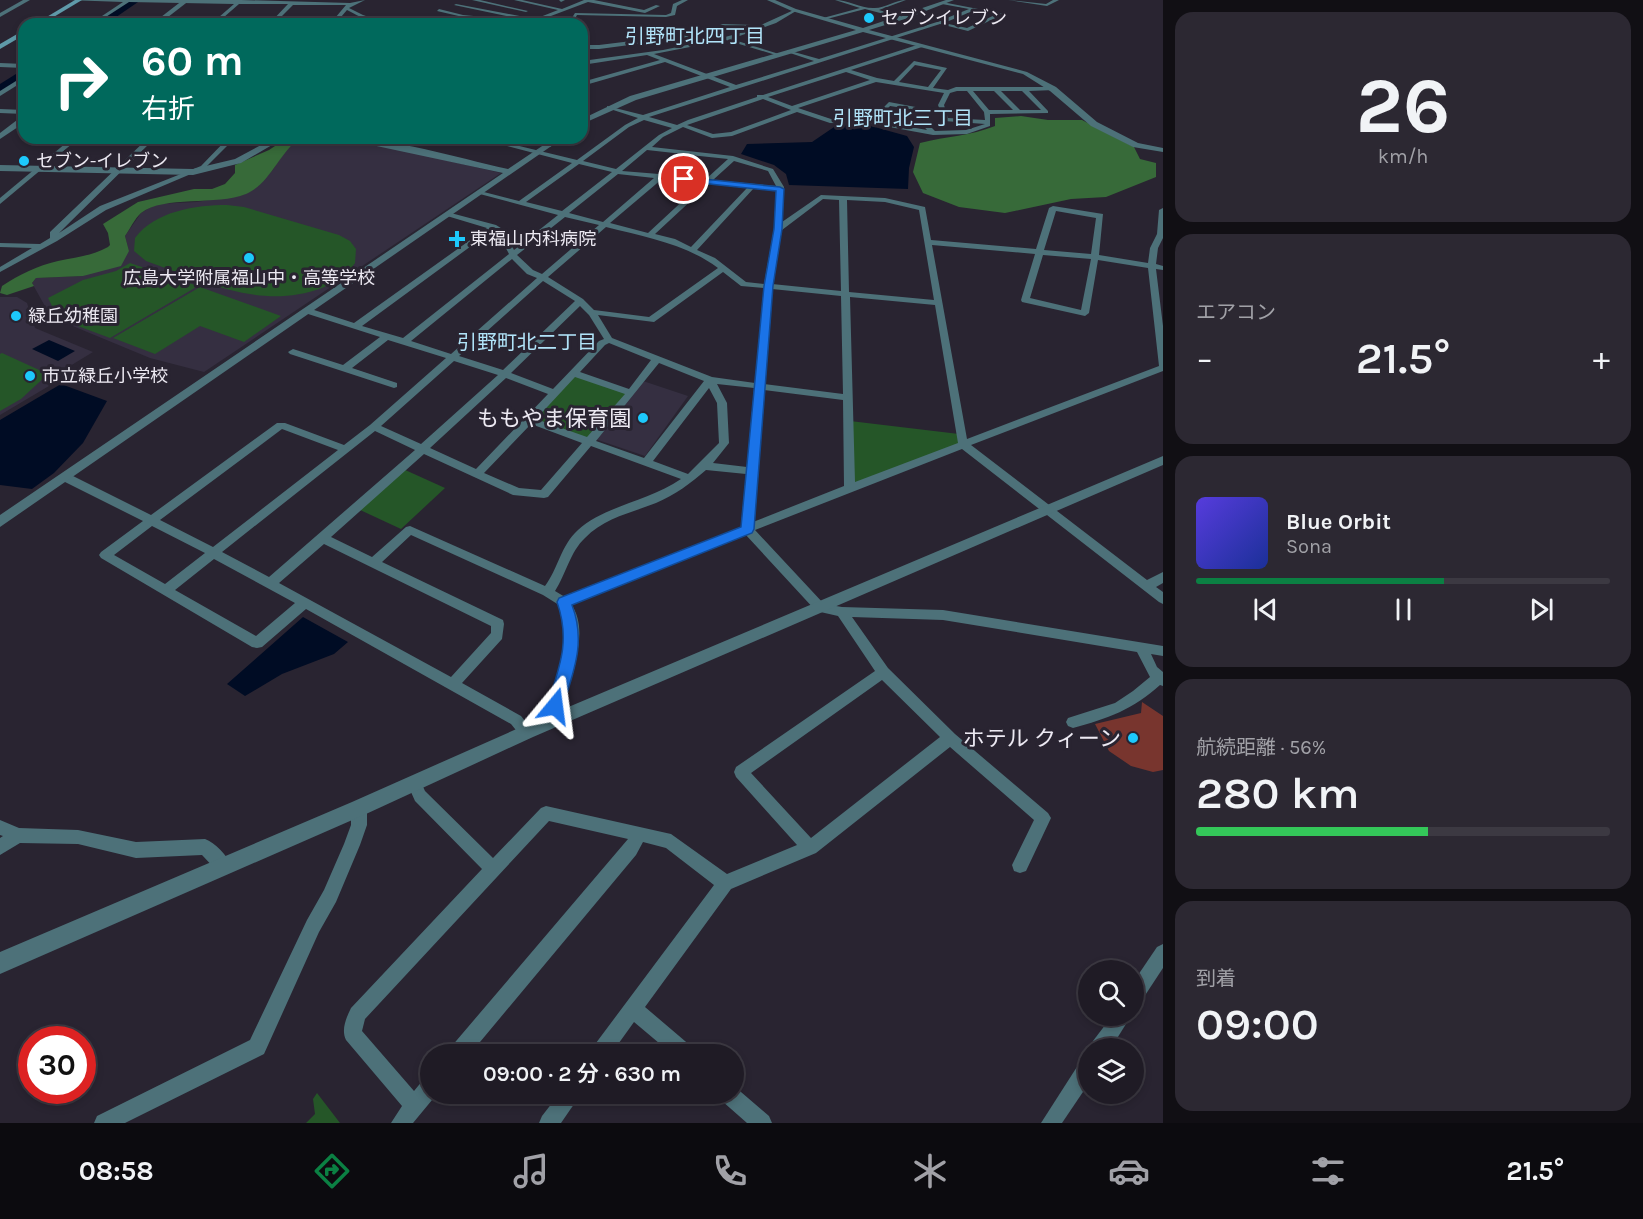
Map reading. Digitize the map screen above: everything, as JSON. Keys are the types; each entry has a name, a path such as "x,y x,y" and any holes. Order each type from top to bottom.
{"main road":[{"path":"48,18 79,0"},
{"path":"0,47 18,36"}],"street":[{"path":"0,15 27,0"},
{"path":"69,0 293,2 348,6 363,0"},
{"path":"469,0 439,10 463,16 495,15"},
{"path":"474,0 548,16"},
{"path":"516,0 562,10"},
{"path":"560,0 608,10 611,15"},
{"path":"543,18 587,0 645,12 658,6 648,4"},
{"path":"674,0 685,1"},
{"path":"770,0 812,15 865,8"},
{"path":"837,0 903,18"},
{"path":"875,10 904,0"},
{"path":"1010,0 1047,5 1057,0"},
{"path":"1027,4 1034,0"},
{"path":"102,18 129,1"},
{"path":"114,18 139,1"},
{"path":"163,18 186,1"},
{"path":"220,18 240,1"},
{"path":"573,18 575,14 666,16 673,14 675,5 685,1"},
{"path":"588,119 609,107 903,18 947,1 1002,15 968,30 939,23"},
{"path":"277,18 293,2"},
{"path":"842,7 851,4"},
{"path":"456,5 515,18"},
{"path":"337,18 348,6"},
{"path":"348,6 368,18"},
{"path":"521,203 627,126 643,117 939,23 974,9"},
{"path":"588,61 727,39 781,19 794,10"},
{"path":"824,15 890,38 1018,70 1039,79 1094,124 1136,144 1163,150"},
{"path":"588,47 698,34 723,25 744,27 762,21 771,21"},
{"path":"727,39 777,55"},
{"path":"404,342 645,148 679,126 920,46"},
{"path":"588,60 600,55 598,47"},
{"path":"789,51 876,80 948,92"},
{"path":"645,53 744,90"},
{"path":"588,82 663,61"},
{"path":"895,83 914,63 945,69 929,89"},
{"path":"0,65 18,66"},
{"path":"609,107 712,136 732,134 876,80"},
{"path":"0,94 18,82"},
{"path":"988,122 946,120 940,105 952,89 1053,89"},
{"path":"753,94 830,121 873,122 933,133 967,132 988,125 987,112 969,89"},
{"path":"996,89 1018,112"},
{"path":"987,112 1046,112 1024,89"},
{"path":"873,122 889,105 919,109 922,121 933,133"},
{"path":"0,111 18,112"},
{"path":"0,137 18,124"},
{"path":"0,202 69,144"},
{"path":"54,239 53,234 146,144"},
{"path":"0,168 193,172 212,159 226,144"},
{"path":"0,270 103,208 193,172 238,161 269,144"},
{"path":"381,144 510,172"},
{"path":"502,144 617,172 780,189"},
{"path":"0,522 550,144"},
{"path":"645,148 733,158 771,170 780,189 778,229 768,286 747,529 820,608 842,612 943,615 1163,651"},
{"path":"165,590 374,427 543,277 688,153"},
{"path":"650,235 733,158"},
{"path":"691,251 752,186"},
{"path":"480,193 672,241 712,260 744,284 936,303"},
{"path":"778,229 821,196 885,200 922,209 936,303 963,444 1163,599"},
{"path":"843,198 846,397 850,488"},
{"path":"1053,208 1100,216 1085,313 1025,300 1040,253 1053,208"},
{"path":"564,602 1163,367 1160,307 1152,266 1156,240 1162,234 1163,210"},
{"path":"450,214 493,227 501,232 513,255 530,272 543,277 580,301 592,313 609,340 710,380 846,397"},
{"path":"356,326 493,227"},
{"path":"927,242 1095,257 1163,268"},
{"path":"0,245 41,246"},
{"path":"592,313 600,312 651,320 722,269"},
{"path":"270,584 424,449 580,301"},
{"path":"308,311 505,374 555,393"},
{"path":"346,368 387,336"},
{"path":"477,474 602,343 609,340"},
{"path":"293,352 394,385"},
{"path":"374,427 517,492 544,494 631,393 657,359"},
{"path":"574,373 631,393"},
{"path":"647,461 710,380"},
{"path":"548,592 560,565 582,533 620,511 655,499 706,466 724,443 722,403 710,380"},
{"path":"529,420 647,461 688,478"},
{"path":"304,603 257,643 105,555 281,425 345,450"},
{"path":"0,963 360,808 527,732 1163,460"},
{"path":"706,466 753,471"},
{"path":"64,477 154,520 214,553 516,720 527,732"},
{"path":"372,564 410,530 548,592 564,602 572,622 572,654 555,706 560,719"},
{"path":"322,538 498,624 497,635 452,685"},
{"path":"1146,586 1163,577"},
{"path":"842,612 883,672 950,738 1043,818 1020,865"},
{"path":"1073,722 1112,713 1137,698 1161,678 1152,671 1141,647"},
{"path":"810,848 741,772 883,672"},
{"path":"607,1044 725,883 810,848 950,738"},
{"path":"414,783 420,796 493,869"},
{"path":"104,1123 257,1047 344,865 359,825 360,808"},
{"path":"414,1106 352,1034 357,1014 546,813 671,842 725,883"},
{"path":"0,827 18,835 78,837 136,850 205,847 224,865"},
{"path":"466,1044 630,850 639,834"},
{"path":"0,847 18,835"},
{"path":"1144,982 1163,953"},
{"path":"633,1009 673,1044"},
{"path":"1052,1123 1078,1083"},
{"path":"401,1123 420,1099"},
{"path":"549,1123 563,1104"},
{"path":"740,1104 762,1123"}],"shaded area":[{"name":"広島大学附属福山中・高等学校","path":"291,144 366,144 398,149 501,173 204,372 150,358 51,317 32,283 36,278 83,276 129,251 125,236 141,213 156,204 196,202 243,195 254,189 272,171"},
{"name":"市立緑丘小学校","path":"0,297 17,297 27,303 35,328 93,352 65,369 54,383 0,415"},
{"name":"ももやま保育園","path":"643,381 688,396 645,456 595,439"}],"green space":[{"path":"1021,116 1048,120 1082,120 1134,147 1140,159 1156,163 1156,177 1106,197 1071,199 1005,213 959,207 923,193 913,172 920,143 995,126 995,118"},
{"path":"278,144 293,144 262,183 246,194 221,200 163,204 141,213 125,236 129,251 121,266 83,276 36,278 32,283 34,286 7,295 0,293 2,286 29,271 108,247 110,245 108,233 103,224 138,202 194,189 212,189 225,184 235,173 235,165"},
{"path":"227,205 244,207 339,235 350,241 356,249 355,263 340,278 322,288 299,294 254,295 232,291 146,261 134,251 135,238 153,221 190,208"},
{"path":"130,263 198,286 110,338 67,322 70,320 56,314 48,298 83,280 116,271"},
{"path":"200,287 281,316 244,342 200,326 155,354 113,338"},
{"path":"0,354 48,374 21,399 0,411"},
{"path":"574,374 630,393 589,441 531,420"},
{"path":"850,421 959,434 961,443 852,485"},
{"path":"403,469 445,488 401,529 358,509"},
{"path":"317,1093 340,1123 306,1123 315,1114 313,1099"}],"water":[{"path":"837,125 871,126 907,136 914,147 909,168 908,189 789,185 786,174 774,165 741,154 747,144 812,142"},
{"path":"49,340 75,351 58,361 32,349"},
{"path":"61,384 107,401 83,443 54,473 32,489 0,485 0,420"},
{"path":"303,617 348,642 334,654 282,674 245,696 227,684"}],"building":[{"name":"ホテル クィーン","path":"1142,702 1163,716 1163,770 1153,772 1131,766 1109,751 1095,724 1141,713"}],"waterway":[{"path":"108,18 136,0"},
{"path":"0,89 18,77"}],"place":[{"name":"セブンイレブン","path":"869,18"},
{"name":"セブン-イレブン","path":"24,161"},
{"name":"東福山内科病院","path":"457,239"},
{"name":"広島大学附属福山中・高等学校","path":"249,258"},
{"name":"緑丘幼稚園","path":"16,316"},
{"name":"市立緑丘小学校","path":"30,376"},
{"name":"ももやま保育園","path":"643,418"},
{"name":"ホテル クィーン","path":"1133,738"}],"district":[{"name":"引野町北四丁目","path":"695,36"},
{"name":"引野町北三丁目","path":"903,118"},
{"name":"引野町北二丁目","path":"527,342"}],"route":[{"path":"555,706 564,672 572,654 572,622 570,611 564,602 747,529 768,286 778,229 780,189 684,179"}]}
